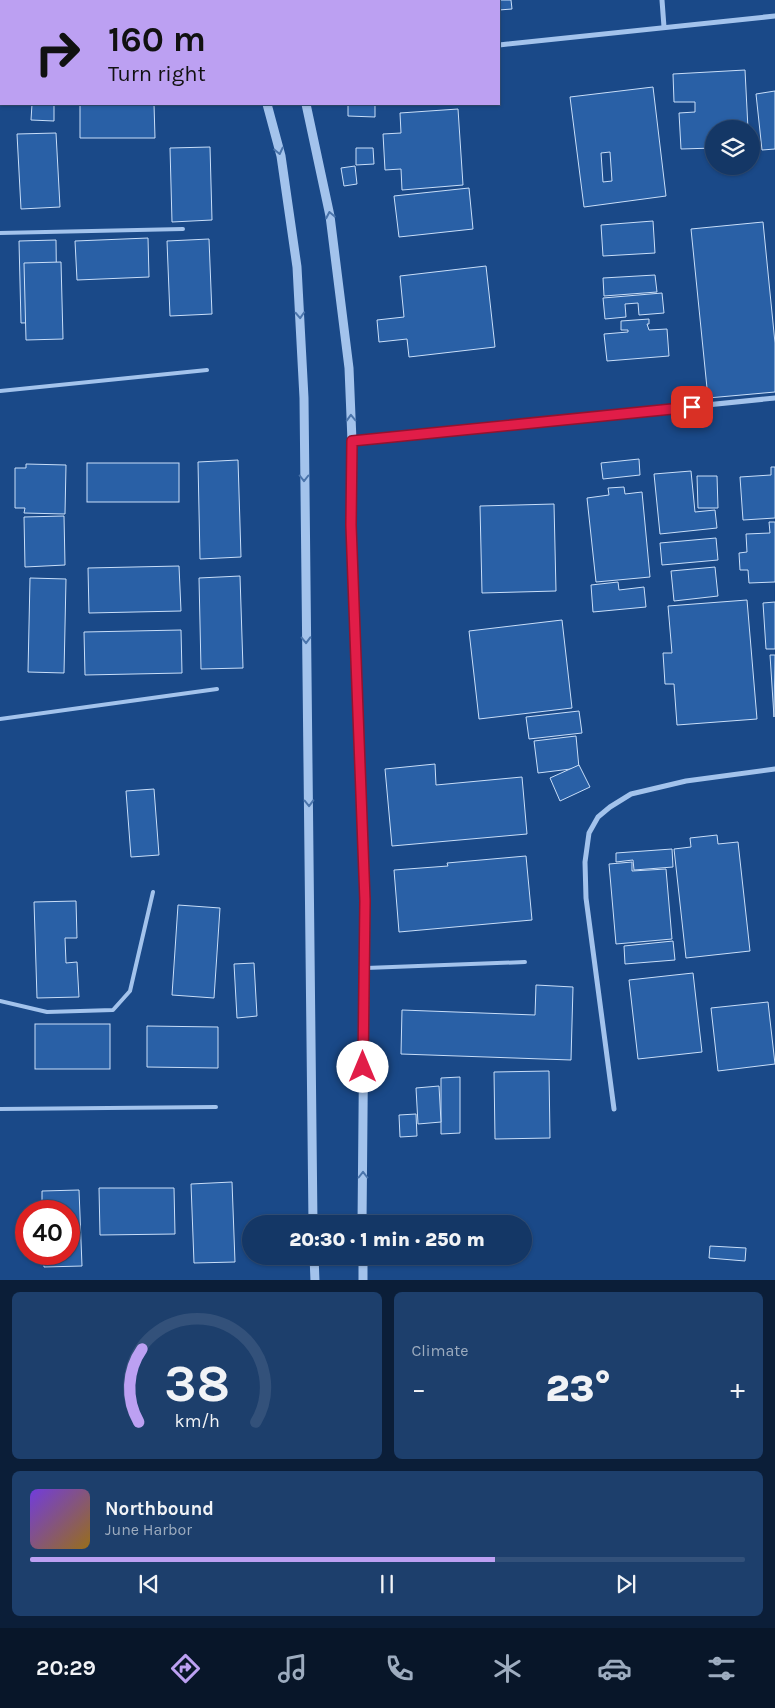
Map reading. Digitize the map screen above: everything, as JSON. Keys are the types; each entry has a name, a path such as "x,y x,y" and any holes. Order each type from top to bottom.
{"street":[{"path":"662,0 664,27"},
{"path":"500,44 775,16"},
{"path":"268,105 281,156 296,258 303,388 313,1215"},
{"path":"306,105 330,216 349,368 352,441 351,525 365,901 362,1215"},
{"path":"352,441 775,398"},
{"path":"614,1109 586,898 585,862 589,833 598,817 631,794 686,781 775,769"},
{"path":"314,1265 315,1280"},
{"path":"362,1265 363,1280"}],"lane":[{"path":"0,233 183,229"},
{"path":"0,391 207,370"},
{"path":"0,719 217,689"},
{"path":"0,1001 48,1012 114,1010 130,992 153,892"},
{"path":"364,968 525,962"},
{"path":"0,1109 216,1107"}],"building":[{"path":"500,0 511,0 512,9 500,10"},
{"path":"745,70 748,120 705,120 705,148 681,149 679,113 695,112 695,102 674,102 673,74"},
{"path":"653,87 666,196 584,207 570,97","holes":["610,152 612,181 603,182 601,153"]},
{"path":"775,91 775,149 762,150 756,94"},
{"path":"32,105 54,105 54,121 31,120"},
{"path":"80,105 154,105 155,138 80,138"},
{"path":"348,105 375,105 375,117 348,116"},
{"path":"458,109 463,185 402,190 401,169 385,170 383,134 401,133 400,113"},
{"path":"56,133 60,207 21,209 17,134"},
{"path":"210,147 212,220 172,222 170,148"},
{"path":"356,148 373,148 374,164 356,165"},
{"path":"355,166 357,184 344,186 341,168"},
{"path":"469,188 473,229 399,237 394,196"},
{"path":"653,221 655,253 603,256 601,225"},
{"path":"763,222 775,343 775,392 708,398 691,229"},
{"path":"148,238 149,277 77,280 75,241"},
{"path":"209,239 212,314 170,316 167,241"},
{"path":"56,240 57,322 21,323 19,241"},
{"path":"61,262 63,339 26,340 24,263"},
{"path":"486,266 495,347 409,357 407,339 379,342 377,320 404,317 400,276"},
{"path":"655,275 657,292 604,296 603,278"},
{"path":"662,293 664,313 639,315 638,303 625,304 626,317 605,319 603,298"},
{"path":"649,319 649,324 647,324 649,330 667,329 669,356 607,361 604,334 628,332 628,330 621,330 621,321"},
{"path":"639,459 640,475 603,479 601,463"},
{"path":"238,460 241,557 200,559 198,462"},
{"path":"87,463 179,463 179,502 87,502"},
{"path":"26,464 66,465 65,514 24,513 25,508 15,508 15,468 26,468"},
{"path":"771,467 775,467 775,518 743,520 740,477 771,475"},
{"path":"691,471 695,512 715,510 717,528 660,534 654,474"},
{"path":"697,476 717,476 718,508 698,508"},
{"path":"624,487 625,494 642,492 650,577 596,582 587,498 609,495 608,488"},
{"path":"554,504 556,591 482,593 480,506"},
{"path":"64,516 65,565 25,567 24,517"},
{"path":"769,522 775,522 775,582 749,583 748,570 740,570 739,553 747,552 746,534 770,533"},
{"path":"716,538 718,560 662,565 660,543"},
{"path":"179,566 181,611 89,613 88,568"},
{"path":"715,567 718,596 674,601 671,571"},
{"path":"240,576 243,668 201,669 199,578"},
{"path":"30,578 66,579 64,673 28,672"},
{"path":"618,582 619,590 644,587 646,607 593,612 591,585"},
{"path":"747,600 757,719 677,725 674,684 665,684 663,653 672,653 668,606"},
{"path":"775,602 775,649 766,649 763,603"},
{"path":"562,620 572,708 479,719 469,631"},
{"path":"181,630 182,673 85,675 84,632"},
{"path":"770,655 775,655 774,717"},
{"path":"579,711 582,733 529,739 526,717"},
{"path":"576,736 579,768 538,773 534,741"},
{"path":"435,764 436,785 522,777 527,834 392,846 385,769"},
{"path":"579,765 590,787 560,801 550,778"},
{"path":"154,789 159,855 131,857 126,791"},
{"path":"717,835 718,844 738,842 750,951 686,958 674,849 691,847 690,838"},
{"path":"672,849 673,867 634,870 633,860 616,862 616,853"},
{"path":"526,856 532,920 399,932 394,870 448,866 447,863"},
{"path":"632,862 632,871 666,869 672,939 616,944 609,864"},
{"path":"76,901 77,938 65,938 66,963 77,962 79,997 37,998 34,902"},
{"path":"178,905 220,908 214,998 172,995"},
{"path":"673,941 675,960 625,964 624,946"},
{"path":"254,963 257,1016 237,1018 234,964"},
{"path":"693,973 702,1052 638,1059 629,980"},
{"path":"536,985 573,987 571,1060 401,1054 402,1010 535,1015"},
{"path":"768,1002 775,1064 718,1071 711,1008"},
{"path":"35,1024 110,1024 110,1069 35,1069"},
{"path":"147,1026 218,1027 218,1068 147,1067"},
{"path":"549,1071 550,1138 495,1139 494,1072"},
{"path":"460,1077 460,1133 441,1134 441,1078"},
{"path":"439,1086 441,1122 418,1124 416,1088"},
{"path":"416,1114 417,1136 400,1137 399,1115"},
{"path":"232,1182 235,1262 194,1263 191,1184"},
{"path":"99,1188 174,1188 175,1234 100,1235"},
{"path":"79,1190 79,1200 42,1200 42,1191"},
{"path":"80,1215 82,1266 44,1267 44,1265 80,1265"},
{"path":"710,1246 746,1248 745,1261 709,1258"}],"route":[{"path":"363,1067 365,901 351,525 352,441 692,407"}]}
